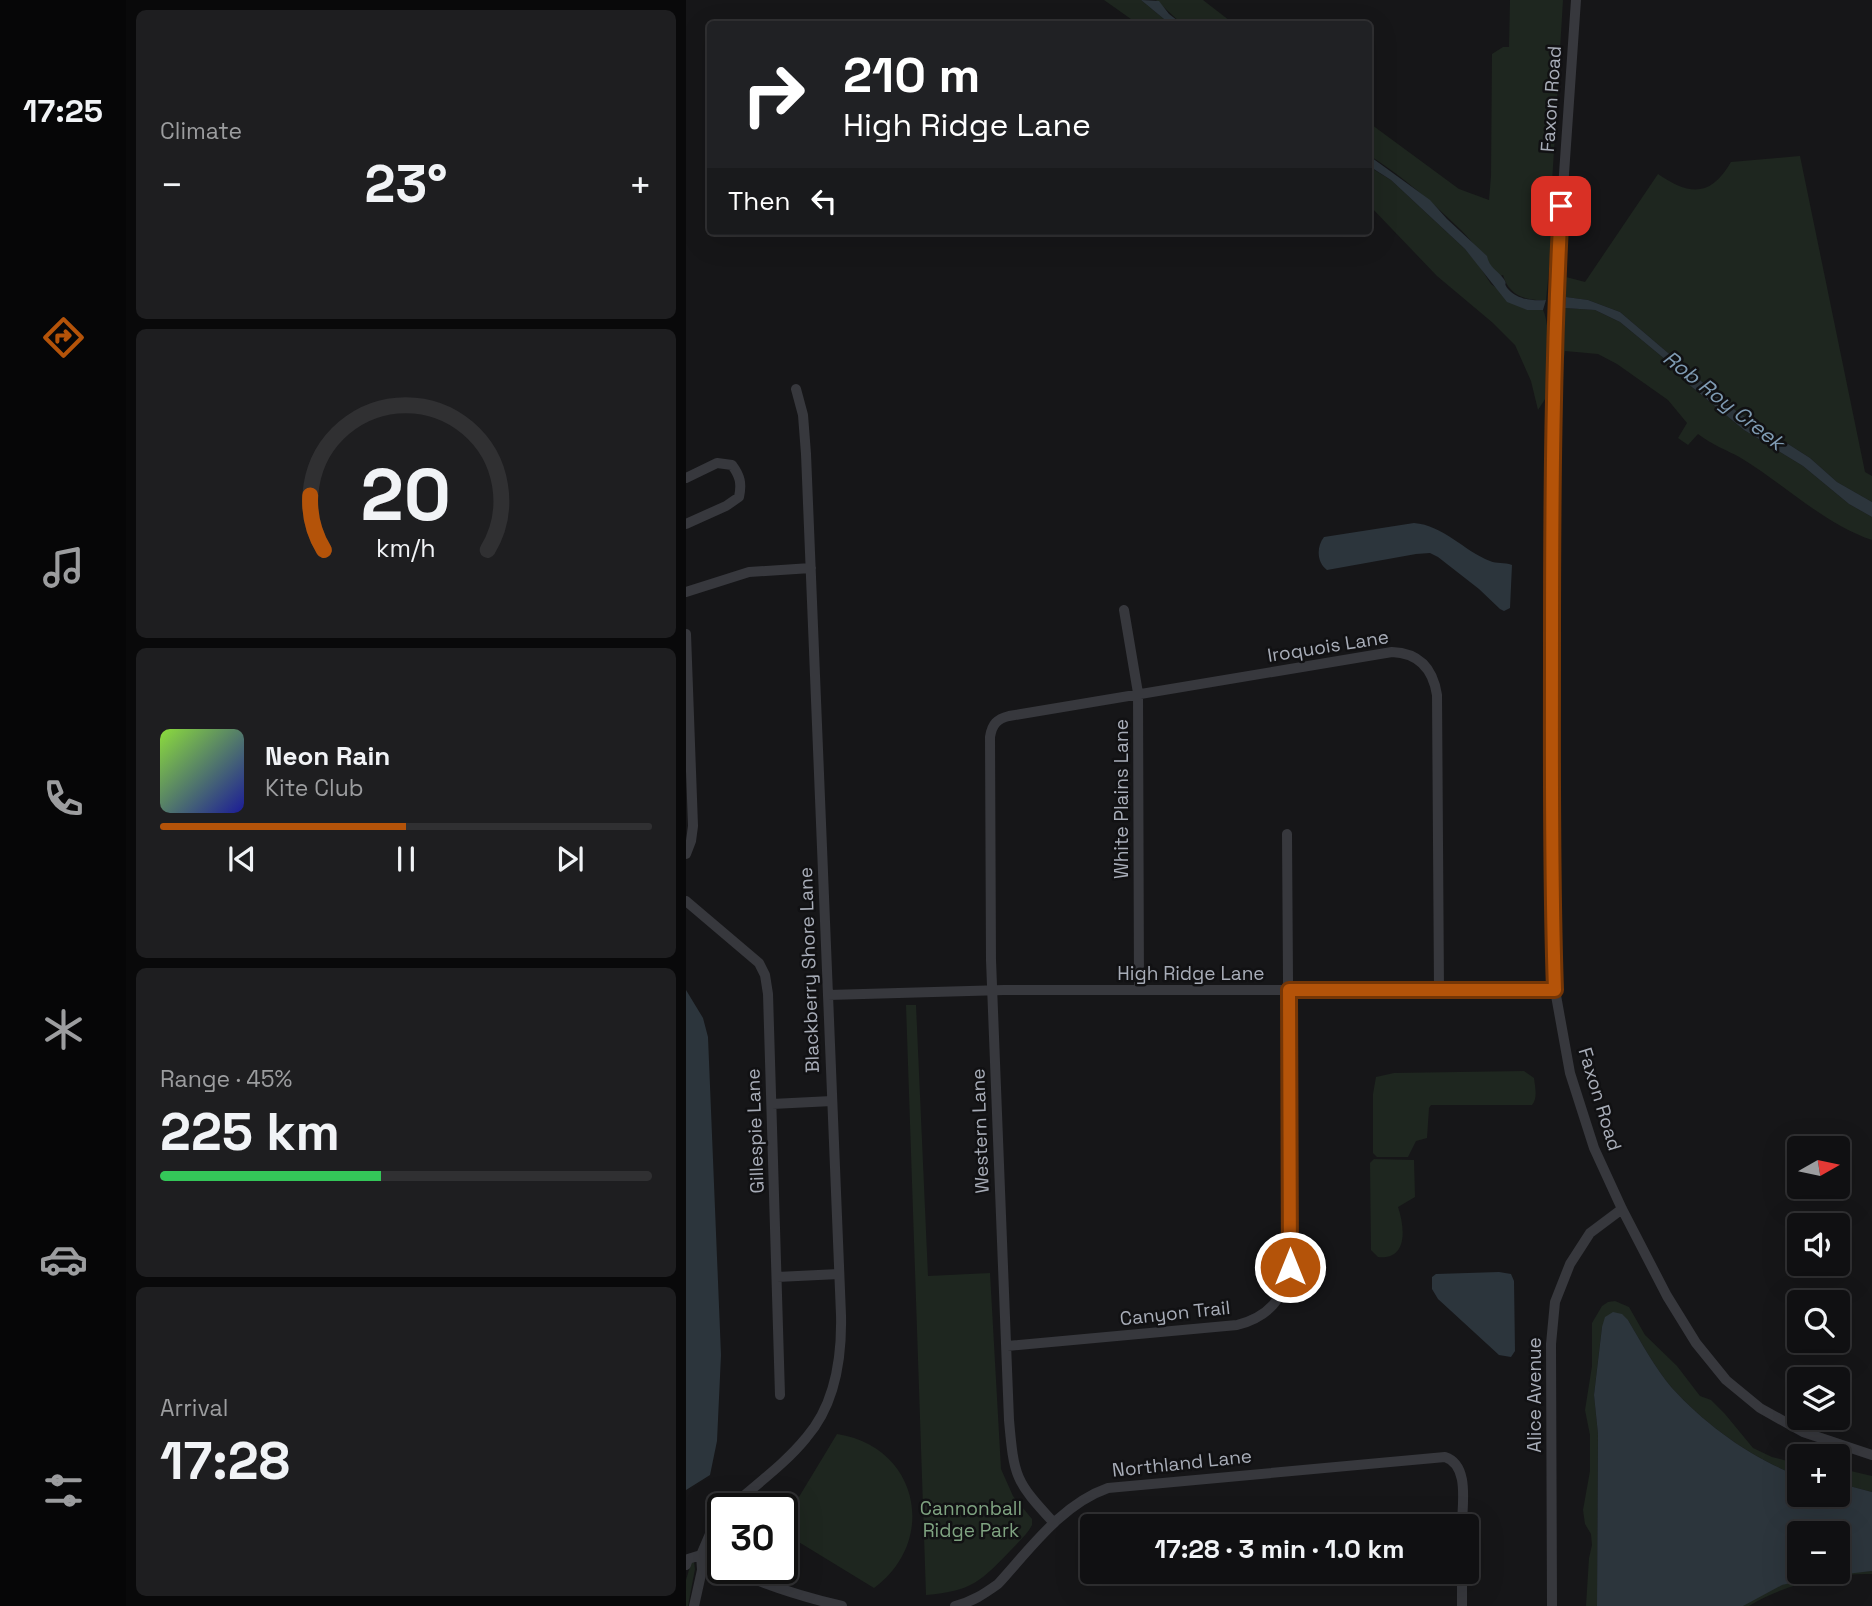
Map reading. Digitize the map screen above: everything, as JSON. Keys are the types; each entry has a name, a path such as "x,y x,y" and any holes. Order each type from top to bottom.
{"street":[{"name":"Faxon Road","path":"1576,0 1556,290 1552,520 1552,901 1555,990 1570,1073 1594,1148 1622,1209 1674,1308 1696,1343 1726,1380 1760,1408 1803,1432 1872,1455"},
{"name":"Blackberry Shore Lane","path":"746,1493 807,1437 823,1412 835,1384 840,1350 811,568 804,424 796,389"},
{"path":"686,478 717,463 732,465 739,473 741,485 739,497 726,506 686,524"},
{"path":"686,592 749,572 811,568"},
{"name":"White Plains Lane","path":"1124,610 1138,693 1139,990"},
{"path":"686,634 693,832 686,854"},
{"name":"Iroquois Lane","path":"994,724 1000,718 1009,716 1392,652 1409,654 1423,662 1433,678 1437,695 1439,990"},
{"name":"Western Lane","path":"994,724 990,737 989,782 992,991 1009,1420 1013,1464 1025,1492 1054,1523"},
{"name":"Canyon Trail","path":"1007,1346 1237,1325 1253,1321 1268,1312 1281,1296 1290,1267 1287,834"},
{"name":"Gillespie Lane","path":"686,901 759,963 765,975 772,1104 780,1395"},
{"name":"High Ridge Lane","path":"828,995 992,991 1555,990"},
{"path":"772,1104 832,1101"},
{"name":"Alice Avenue","path":"1552,1606 1551,1344 1555,1303 1570,1264 1590,1233 1622,1209"},
{"path":"778,1277 839,1274"},
{"name":"Northland Lane","path":"955,1606 972,1601 998,1584 1054,1523 1079,1501 1108,1488 1438,1457 1450,1459 1458,1467 1462,1480 1462,1514"},
{"path":"694,1606 702,1570 701,1555 707,1541"},
{"path":"686,1565 688,1559 701,1555 707,1558"},
{"path":"763,1584 804,1598 842,1606"},
{"path":"1462,1584 1462,1606"}],"green space":[{"path":"1104,0 1141,0 1166,21 1134,21"},
{"path":"1156,0 1203,0 1230,21 1179,21"},
{"path":"1510,0 1563,0 1549,233 1552,239 1546,300 1525,298 1509,288 1503,275 1500,276 1466,235 1428,200 1372,157 1372,125 1459,189 1489,200 1492,54 1503,47 1509,47"},
{"path":"1800,156 1865,472 1872,476 1872,502 1837,482 1810,458 1735,410 1620,312 1588,300 1566,297 1566,277 1585,282 1658,174 1680,186 1698,189 1715,182 1731,162"},
{"path":"1372,168 1391,180 1465,249 1491,284 1527,310 1543,310 1549,339 1549,388 1538,410 1531,381 1515,345 1437,276 1372,208"},
{"path":"1565,308 1595,310 1620,322 1744,430 1803,466 1849,504 1872,517 1872,540 1837,524 1757,468 1698,434 1688,445 1678,438 1687,423 1668,400 1617,364 1598,354 1565,351 1563,365"},
{"name":"Cannonball Ridge Park","path":"906,1005 916,1005 928,1276 990,1273 1001,1469 1013,1496 1032,1519 1032,1525 1025,1535 983,1577 954,1591 926,1595"},
{"path":"1524,1071 1534,1078 1536,1096 1532,1105 1431,1105 1427,1138 1416,1141 1408,1157 1377,1157 1373,1153 1373,1094 1376,1077 1394,1073"},
{"path":"1374,1159 1414,1160 1415,1197 1398,1207 1402,1241 1395,1253 1388,1257 1378,1257 1371,1250 1370,1163"},
{"path":"1615,1301 1629,1307 1645,1335 1677,1366 1700,1396 1711,1400 1753,1448 1787,1461 1787,1471 1731,1440 1686,1402 1648,1355 1628,1320 1602,1327 1594,1395 1598,1434 1597,1606 1586,1606 1592,1545 1583,1510 1590,1471 1590,1435 1585,1410 1592,1366 1592,1323 1602,1306"},
{"path":"837,1434 865,1442 886,1456 901,1475 910,1498 912,1521 907,1545 894,1568 874,1588 798,1542 798,1499"},
{"path":"1850,1471 1872,1476 1872,1492 1850,1486"},
{"path":"694,1562 695,1569 686,1606 686,1580 691,1563"},
{"path":"1872,1571 1872,1574 1850,1575 1850,1572"},
{"path":"1787,1583 1800,1584 1749,1606 1743,1606 1756,1596"}],"shaded area":[{"path":"1141,0 1159,1 1178,21 1166,21"},
{"path":"1372,158 1430,200 1487,256 1491,266 1503,278 1512,293 1526,299 1546,300 1543,310 1527,310 1507,302 1465,249 1391,180 1372,168"},
{"path":"1566,297 1588,300 1620,312 1735,410 1810,458 1837,482 1872,502 1872,517 1849,504 1803,466 1744,430 1620,322 1595,310 1565,308"},
{"path":"1414,523 1444,533 1480,557 1512,565 1510,608 1504,611 1500,609 1479,589 1430,553 1327,570 1321,563 1319,550 1324,537"},
{"path":"686,990 703,1018 708,1037 721,1355 717,1441 710,1475 686,1490"},
{"path":"1436,1274 1511,1274 1514,1281 1515,1351 1511,1357 1499,1355 1438,1299 1432,1289 1432,1277"},
{"path":"1613,1312 1622,1314 1660,1372 1686,1402 1731,1440 1787,1471 1787,1507 1850,1507 1850,1486 1872,1492 1872,1571 1850,1574 1850,1521 1787,1521 1787,1584 1743,1606 1597,1606 1598,1434 1594,1395 1605,1317"}],"route":[{"path":"1290,1267 1289,990 1555,990 1552,901 1552,520 1556,290 1561,206"}],"water label":[{"name":"Rob Roy Creek","path":"1724,400"}]}
